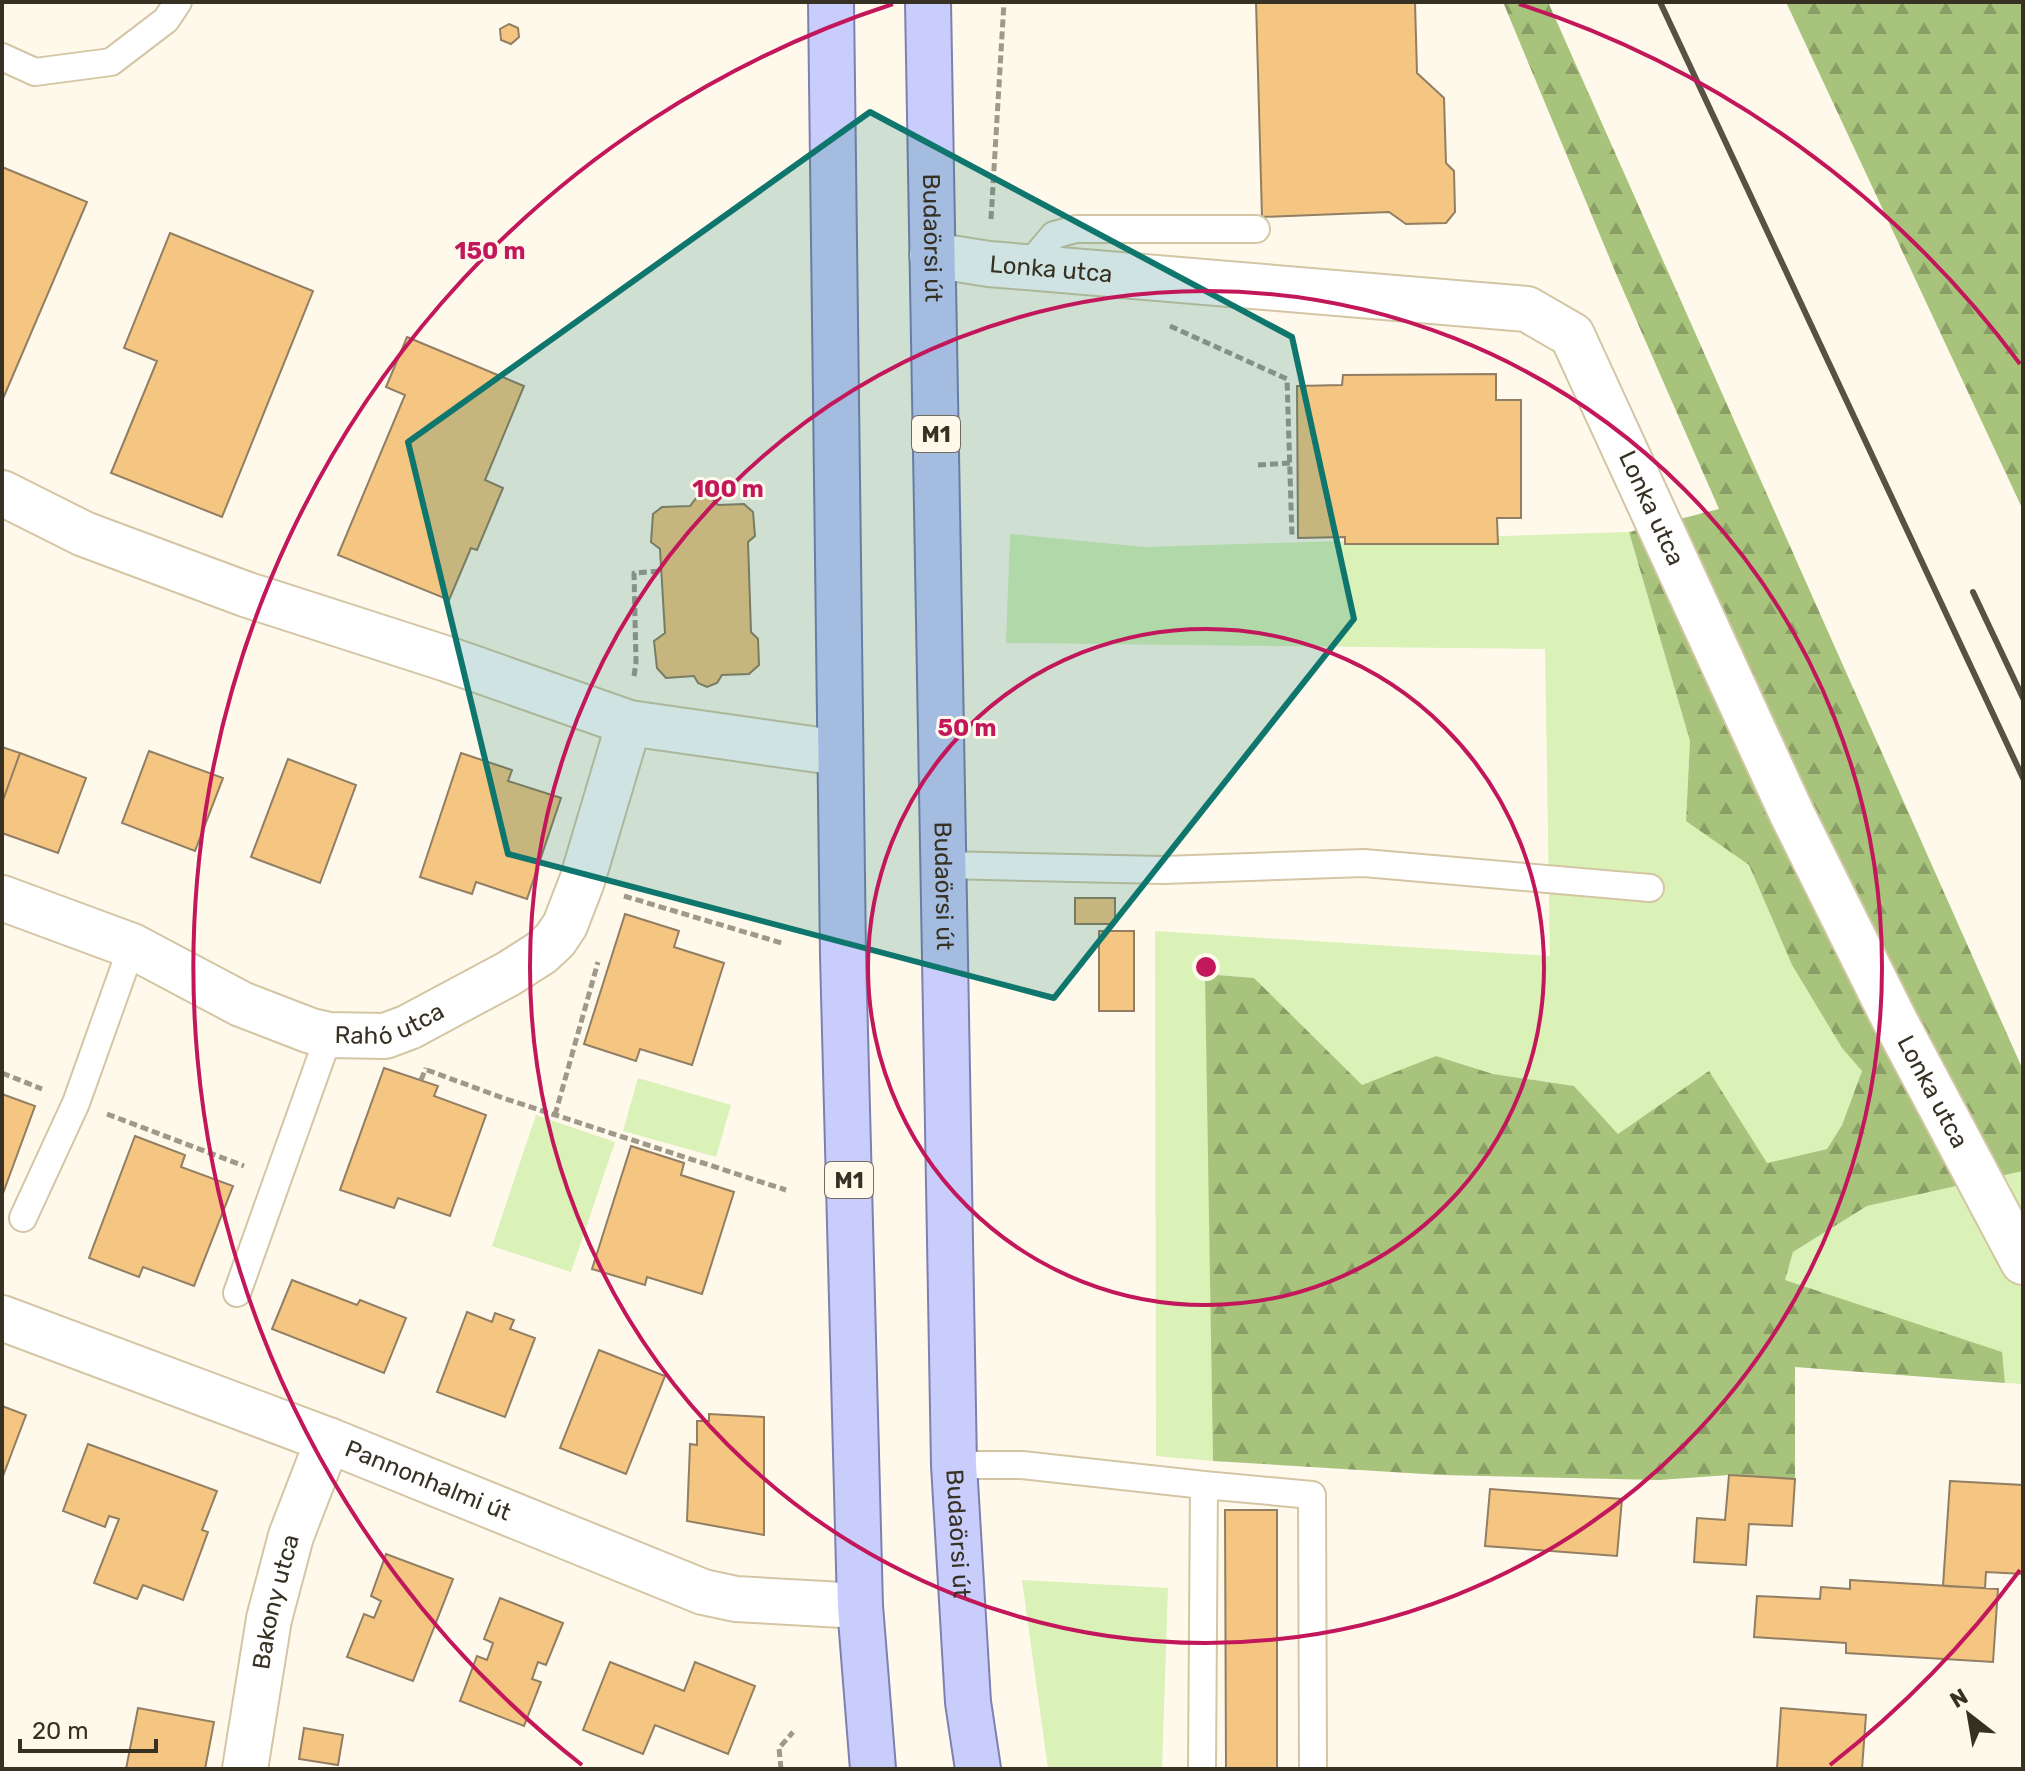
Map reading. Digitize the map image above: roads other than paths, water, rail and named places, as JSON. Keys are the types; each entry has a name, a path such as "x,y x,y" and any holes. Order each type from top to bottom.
{"main road":[{"name":"M1","path":"831,2 840,753 860,1606 872,1766"},
{"name":"Budaörsi út","path":"928,2 954,1465 968,1702 978,1769"}],"street":[{"name":"Lonka utca","path":"932,255 1008,265 1527,309 1572,335 1792,814 1895,1021 2023,1262"},
{"path":"2,493 84,534 245,594 447,659 629,723 840,753"},
{"name":"Rahó utca","path":"2,898 132,946 241,1004 347,1036 385,1036 409,1027 508,974 555,940 565,925 582,881 629,723"},
{"name":"Pannonhalmi út","path":"2,1318 328,1440 703,1592 736,1599 860,1606"},
{"name":"Bakony utca","path":"245,1769 269,1619 291,1536 328,1440"}],"lane":[{"path":"2,57 35,72 111,62 166,20 178,2"},
{"path":"1008,265 1054,235 1076,229 1256,229"},
{"path":"944,865 1163,870 1364,863 1650,888"},
{"path":"23,1218 76,1103 132,946"},
{"path":"237,1293 347,1036"},
{"path":"954,1465 1022,1465 1312,1495 1313,1769"},
{"path":"1202,1769 1204,1485"}],"railway":[{"path":"1660,2 2023,778"},
{"path":"1973,592 2023,698"}]}
